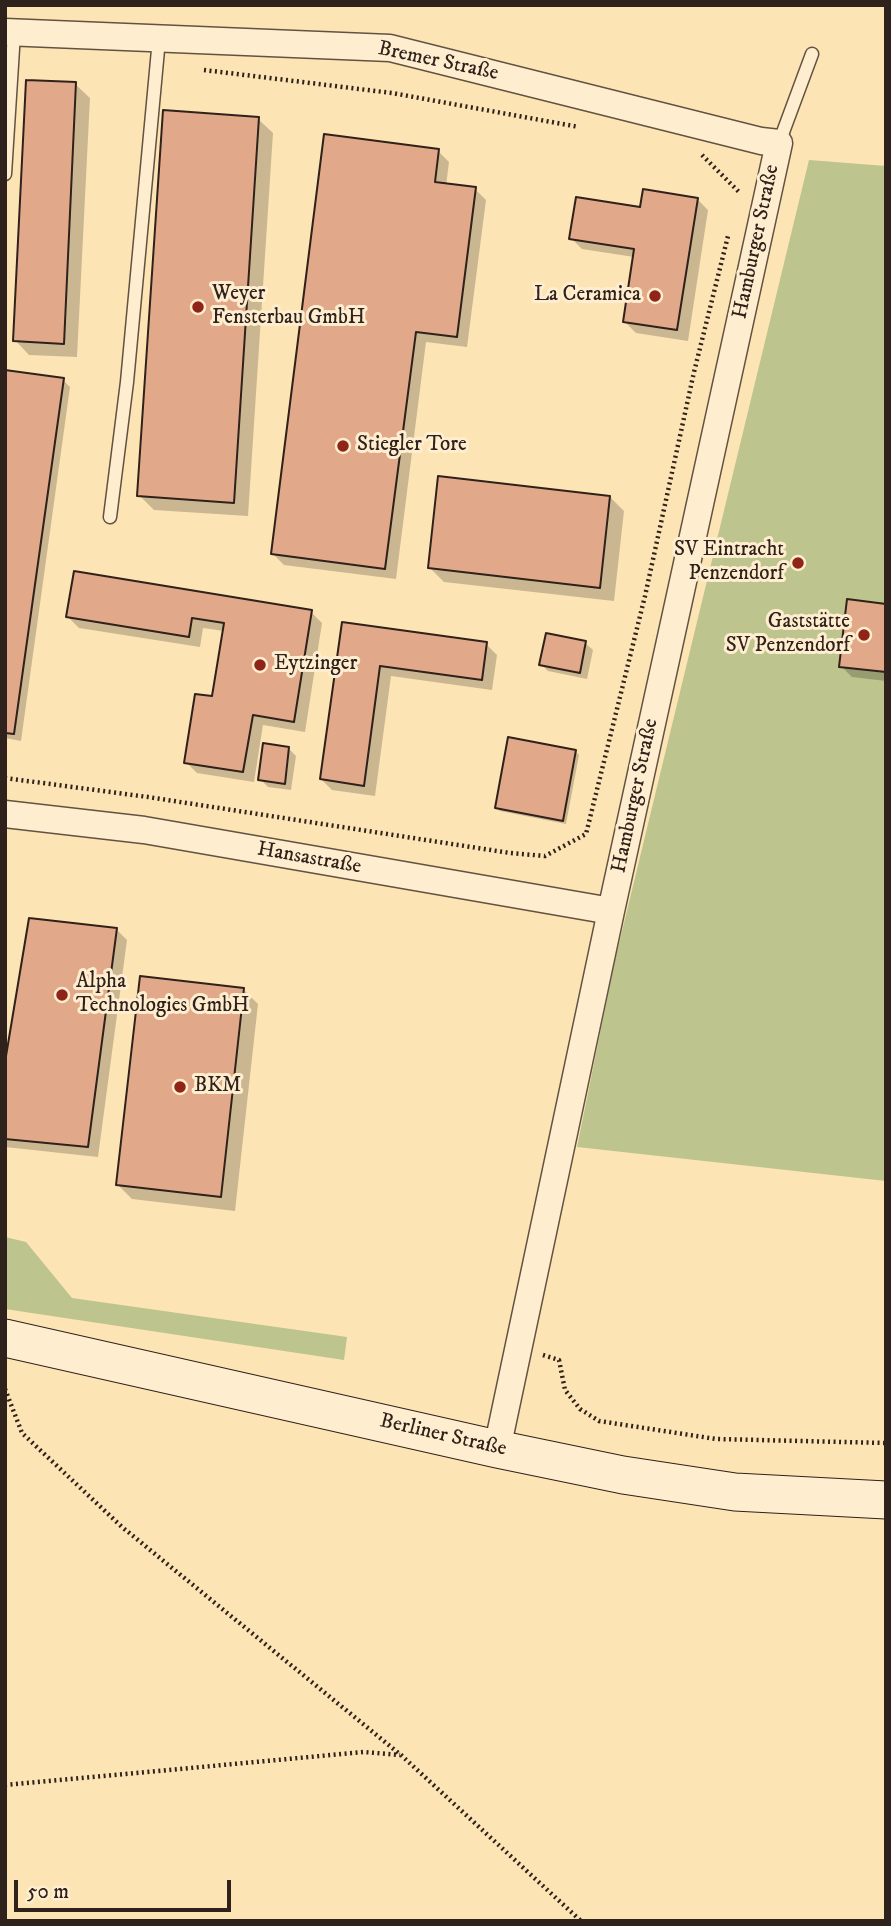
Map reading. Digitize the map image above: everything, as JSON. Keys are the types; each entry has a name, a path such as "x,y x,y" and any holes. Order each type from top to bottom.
{"main road":[{"name":"Berliner Straße","path":"5,1338 623,1475 735,1492 886,1500"}],"street":[{"name":"Bremer Straße","path":"9,33 157,52 390,48 761,141 779,143"},
{"name":"Hamburger Straße","path":"497,1449 611,911 779,143"},
{"name":"Hansastraße","path":"5,814 144,830 611,911"}],"lane":[{"path":"5,174 9,33"},
{"path":"110,517 127,382 157,52"},
{"path":"779,143 812,54"}],"path":[{"path":"157,52 584,127"},
{"path":"693,147 739,192 736,204"},
{"path":"5,778 148,797 510,853 545,856 586,834 646,596 694,372 729,230"},
{"path":"519,1347 558,1360 565,1390 580,1409 599,1421 716,1439 886,1443"},
{"path":"5,1389 22,1433 122,1527 401,1755 581,1921"},
{"path":"5,1785 364,1752 401,1755"}],"green space":[{"name":"SV Eintracht Penzendorf","path":"809,160 886,166 886,1181 577,1147 615,960"},
{"path":"5,1237 26,1242 72,1298 347,1337 344,1360 5,1309"}],"building":[{"path":"26,80 76,82 64,344 13,341"},
{"name":"Weyer Fensterbau GmbH","path":"163,110 259,117 234,503 137,496"},
{"name":"Stiegler Tore","path":"324,134 439,149 435,182 476,187 457,337 416,332 385,569 271,554"},
{"path":"643,189 698,198 677,330 623,322 634,249 569,239 576,197 640,207"},
{"path":"5,370 64,378 14,734 5,733"},
{"path":"438,476 610,496 600,588 428,568"},
{"name":"Eytzinger","path":"74,571 312,610 294,722 253,715 243,772 184,763 195,694 212,696 224,623 192,618 189,637 66,617"},
{"name":"Gaststätte SV Penzendorf","path":"847,599 886,604 886,672 839,667"},
{"path":"342,622 487,642 482,680 380,666 364,786 320,779"},
{"path":"546,633 586,641 580,673 539,665"},
{"path":"508,737 576,750 563,821 495,808"},
{"path":"263,743 289,747 285,784 258,780"},
{"name":"Alpha Technologies GmbH","path":"29,918 117,928 88,1147 5,1139 5,1062"},
{"name":"BKM","path":"140,976 244,988 221,1197 116,1185"}],"place":[{"name":"La Ceramica","path":"655,296"},
{"name":"Weyer Fensterbau GmbH","path":"198,307"},
{"name":"Stiegler Tore","path":"343,446"},
{"name":"SV Eintracht Penzendorf","path":"798,563"},
{"name":"Gaststätte SV Penzendorf","path":"864,635"},
{"name":"Eytzinger","path":"260,665"},
{"name":"Alpha Technologies GmbH","path":"62,995"},
{"name":"BKM","path":"180,1087"}]}
